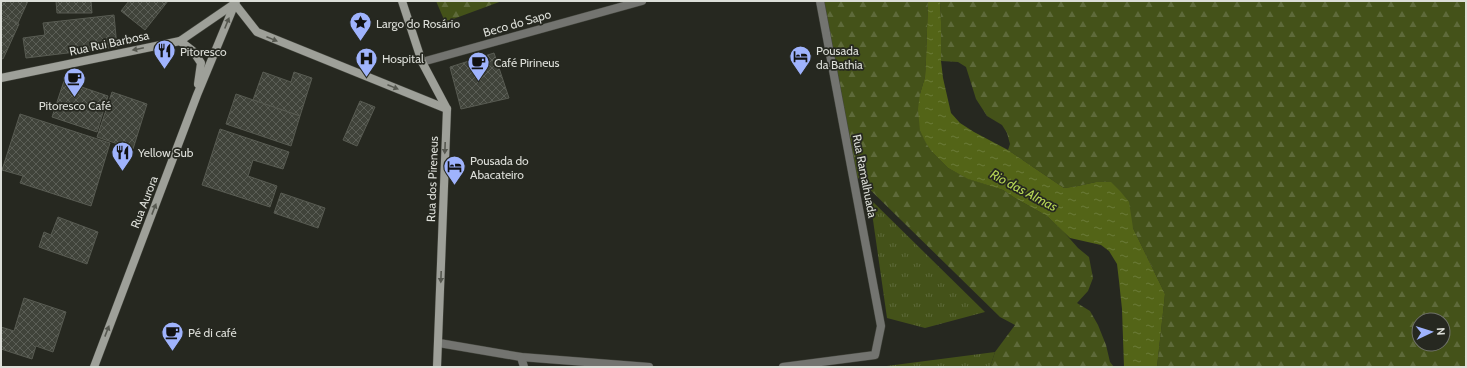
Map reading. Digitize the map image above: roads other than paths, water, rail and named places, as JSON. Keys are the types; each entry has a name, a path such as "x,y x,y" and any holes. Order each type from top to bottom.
{"main road":[{"name":"Rua dos Pireneus","path":"402,1 422,62 447,109 437,367"},
{"name":"Rua Rui Barbosa","path":"1,78 180,41 234,2"},
{"name":"Rua Aurora","path":"94,367 197,95 234,2"},
{"path":"234,2 257,32 447,109"},
{"path":"180,41 193,51 201,64 197,95"}],"street":[{"name":"Beco do Sapo","path":"422,62 642,1"},
{"name":"Rua Ramalhuada","path":"783,367 875,355 881,326 820,1"},
{"path":"439,343 521,357 649,367"},
{"path":"521,357 524,367"}],"water":[{"name":"Rio das Almas","path":"928,1 940,1 941,61 943,78 951,113 960,123 1008,150 1064,188 1096,182 1111,182 1129,202 1133,228 1165,294 1157,367 1124,367 1122,309 1117,264 1109,251 1101,245 1070,238 1047,216 1003,190 968,179 948,168 931,151 920,131 918,109 920,94 925,77"}],"place":[{"name":"Largo do Rosário","path":"360,42"},
{"name":"Pitoresco","path":"164,70"},
{"name":"Pousada da Bathia","path":"801,76"},
{"name":"Hospital","path":"366,78"},
{"name":"Café Pirineus","path":"479,82"},
{"name":"Pitoresco Café","path":"75,98"},
{"name":"Yellow Sub","path":"122,172"},
{"name":"Pousada do Abacateiro","path":"455,186"},
{"name":"Pé di café","path":"173,352"}]}
